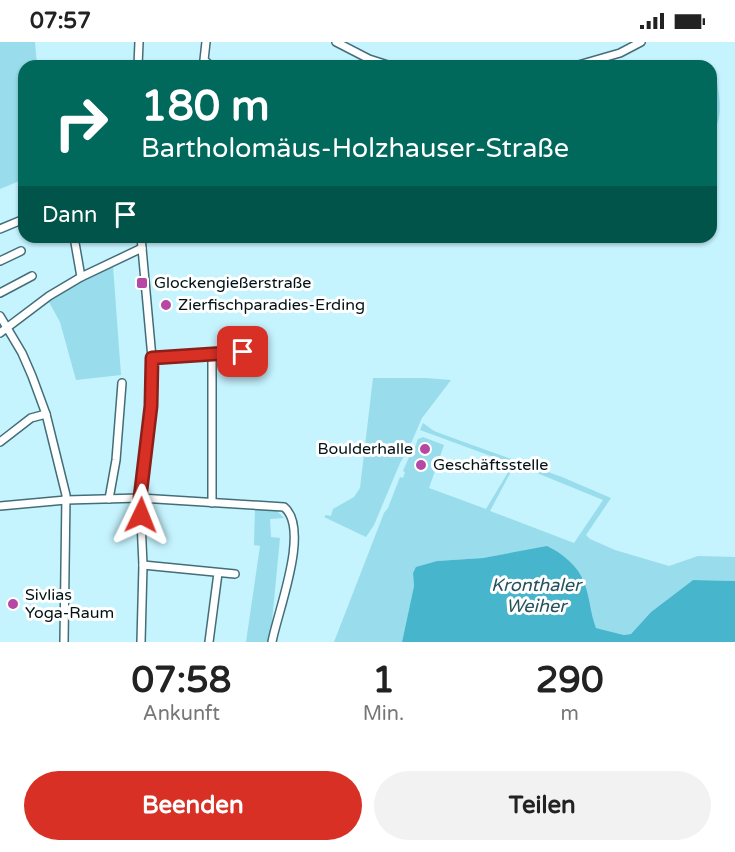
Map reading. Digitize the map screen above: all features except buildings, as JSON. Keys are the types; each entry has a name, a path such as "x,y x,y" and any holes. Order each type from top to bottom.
{"street":[{"path":"138,60 139,42"},
{"path":"204,60 206,42"},
{"path":"336,42 372,60"},
{"path":"596,60 620,53 640,42"},
{"path":"0,229 18,222"},
{"path":"75,243 81,277"},
{"path":"141,642 143,565 140,498 150,423 152,358 142,243"},
{"path":"0,333 49,296 81,277 142,248"},
{"path":"0,261 21,251"},
{"path":"0,293 32,276"},
{"path":"0,316 29,369 46,414 66,500 64,642"},
{"path":"152,358 243,352"},
{"path":"212,353 212,503"},
{"path":"109,499 116,460 122,383"},
{"path":"0,442 31,418 46,414"},
{"path":"0,506 66,500 140,498 279,506 288,511 294,524 287,586 272,642"},
{"path":"143,565 234,574"},
{"path":"209,642 218,573"}],"shaded area":[{"path":"0,42 35,42 36,60 18,60 18,182 0,189"},
{"path":"717,84 720,114 717,123"},
{"path":"113,266 121,375 76,380 60,322 49,302"},
{"path":"373,378 451,380 422,418 374,525 366,537 324,517 331,516 333,509 354,497 360,488"},
{"path":"423,423 434,431 562,477 611,498 586,535 590,539 615,550 669,566 698,556 735,557 735,581 693,580 651,612 631,634 624,635 596,628 590,615 584,581 547,547 483,558 437,561 417,567 413,573 414,586 402,642 334,642 384,513 400,477 403,478 405,472 403,471 418,439 423,437 444,445 429,488 486,509 513,464 420,430","holes":["515,464 603,500 574,543 490,511"]},
{"path":"255,509 276,510 284,518 270,519 271,537 280,538 270,642 246,642 260,546 254,545"}],"water":[{"name":"Kronthaler Weiher","path":"547,546 569,561 581,576 596,628 624,635 631,634 651,612 693,580 735,581 735,642 402,642 414,586 413,573 416,567 437,561 483,558"}],"place":[{"name":"Glockengießerstraße","path":"142,283"},
{"name":"Zierfischparadies-Erding","path":"166,305"},
{"name":"Boulderhalle","path":"425,449"},
{"name":"Geschäftsstelle","path":"421,465"},
{"name":"Sivlias Yoga-Raum","path":"13,604"}],"route":[{"path":"141,515 140,498 151,406 152,358 243,352"}]}
